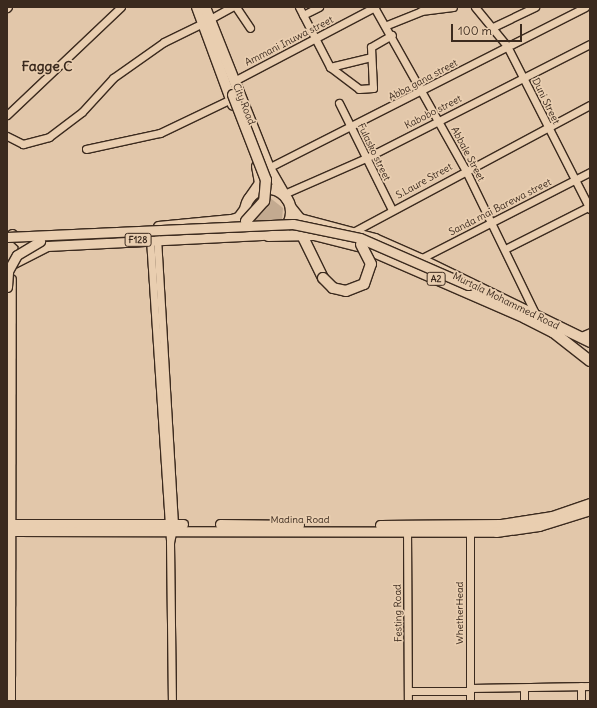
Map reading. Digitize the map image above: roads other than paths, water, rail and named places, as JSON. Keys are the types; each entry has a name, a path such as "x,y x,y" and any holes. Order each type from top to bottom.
{"highway":[{"name":"City Road","path":"197,7 206,21 230,84 269,168 323,278 333,288 346,292 364,284 371,264 361,244"},
{"name":"City Road","path":"205,7 206,21"},
{"path":"230,84 232,97 266,180 264,201 243,222"},
{"name":"City Road","path":"232,97 259,172"},
{"path":"259,172 260,183 248,202 248,224 265,235 281,232 288,204"},
{"name":"A2","path":"248,202 268,189 288,204"},
{"name":"Murtala Mohammed Road","path":"288,204 300,219 353,232 420,259 553,332 590,361"},
{"name":"Murtala Mohammed Road","path":"265,235 301,234 362,247 536,315 590,342"}],"main road":[{"name":"F128","path":"7,236 225,221 238,217 248,202"},
{"path":"7,236 243,222 293,224 335,231 375,244 489,297"},
{"path":"7,236 40,241 266,228 314,231 361,244 467,287"},
{"name":"F128","path":"13,264 47,246 153,239 265,235"},
{"path":"7,236 23,244 13,264 10,286 11,402 8,527 10,701"},
{"path":"7,287 8,271 17,255 40,241"},
{"path":"7,391 11,402"},
{"name":"Madina Road","path":"470,528 535,519 590,503"},
{"name":"Madina Road","path":"8,527 470,528 539,526 590,510"}],"street":[{"path":"7,115 121,7"},
{"path":"7,136 24,144 49,137 82,112 113,78 164,42 232,7"},
{"path":"236,7 250,28"},
{"path":"299,7 330,67 354,88 370,90 373,88 371,57 372,46 392,35"},
{"path":"303,15 319,7"},
{"name":"Abbale Street","path":"375,7 387,25 424,91 465,169 536,315"},
{"name":"Ammani Inuwa street","path":"230,84 316,40 375,7"},
{"path":"387,25 421,11 453,7"},
{"name":"Duni Street","path":"475,7 507,46 590,208"},
{"path":"491,28 534,7"},
{"path":"586,7 590,14"},
{"name":"Abba gana street","path":"259,172 352,128 507,46 586,7"},
{"name":"Kabobo street","path":"288,204 366,158 590,44"},
{"path":"330,67 371,57"},
{"path":"86,149 160,133 232,97"},
{"name":"Fulasko street","path":"338,103 352,128 392,210"},
{"name":"S.Laure Street","path":"353,232 465,169 590,105"},
{"name":"Sanda mai Barewa street","path":"420,259 590,172"},
{"path":"505,249 590,208"},
{"path":"153,239 170,527 172,701"},
{"path":"579,337 590,332"},
{"name":"Festing Road","path":"407,528 408,701"},
{"name":"WhetherHead","path":"470,528 470,701"},
{"path":"581,686 581,701"},
{"path":"408,691 590,686"},
{"path":"524,688 524,701"}],"district":[{"name":"Fagge C","path":"47,66"}]}
